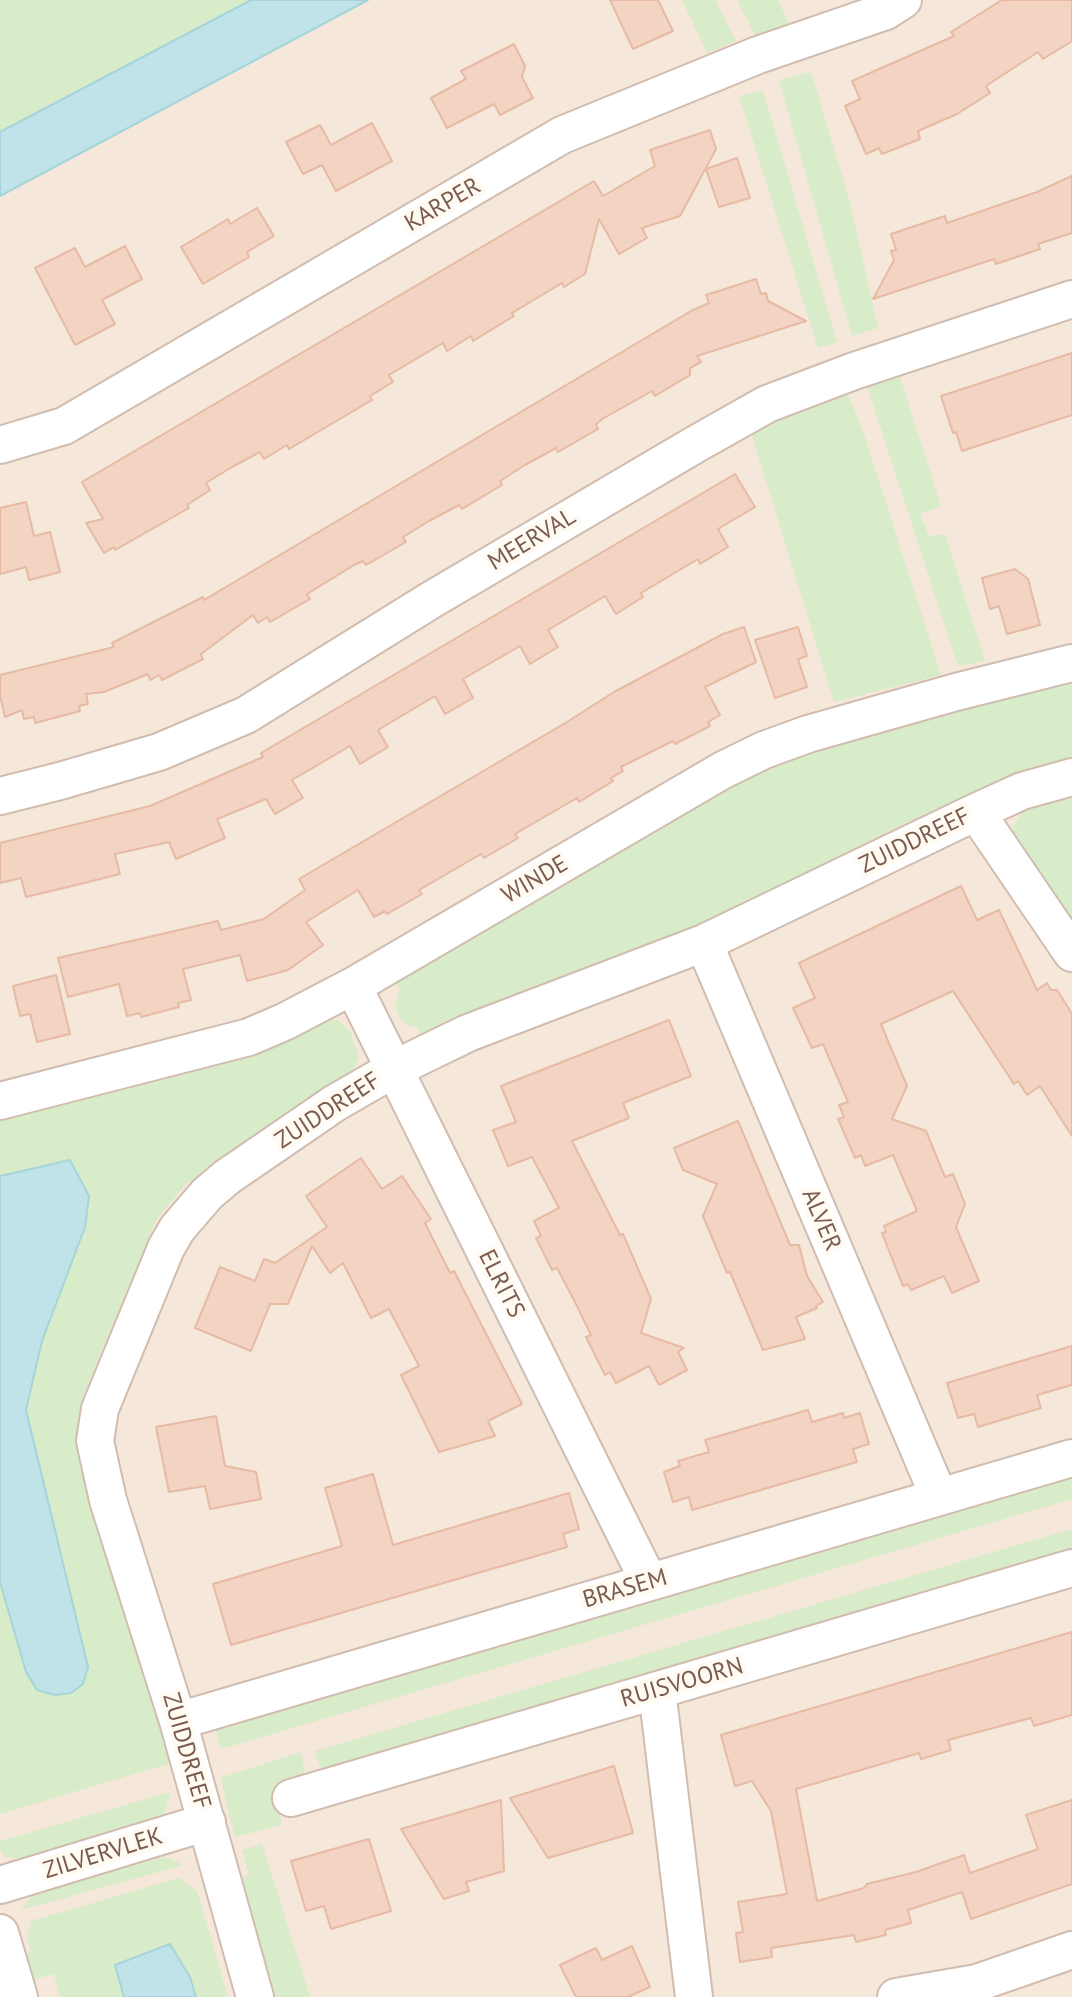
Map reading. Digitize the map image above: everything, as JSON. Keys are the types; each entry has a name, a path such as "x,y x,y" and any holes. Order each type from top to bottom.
{"street":[{"name":"KARPER","path":"0,445 64,426 562,135 758,55 886,11 903,0"},
{"name":"MEERVAL","path":"0,796 159,752 246,715 431,600 767,404 854,371 1072,299"},
{"name":"WINDE","path":"0,1101 249,1037 353,986 723,770 764,750 808,734 956,692 1072,663"},
{"name":"ZUIDDREEF","path":"255,1997 178,1721 108,1500 95,1441 100,1409 166,1248 177,1229 207,1194 227,1177 335,1103 394,1069 468,1033 704,943 1022,791 1072,777"},
{"path":"976,812 1072,953"},
{"name":"ALVER","path":"704,943 939,1497"},
{"name":"ELRITS","path":"353,986 649,1582"},
{"name":"BRASEM","path":"178,1721 1072,1458"},
{"name":"RUISVOORN","path":"291,1798 1072,1568"},
{"path":"657,1690 694,1997"},
{"name":"ZILVERVLEK","path":"0,1885 207,1822"},
{"path":"0,1933 19,1997"},
{"path":"896,1997 977,1983 1072,1950"}],"shaded area":[{"path":"328,0 1072,0 1072,1997 0,1997 0,179"}],"green space":[{"path":"0,0 251,0 0,132"},
{"path":"682,0 715,0 736,41 707,53"},
{"path":"737,0 778,0 791,27 756,37"},
{"path":"811,72 850,202 878,328 852,336 779,80"},
{"path":"763,90 837,342 818,348 739,96"},
{"path":"900,377 941,506 920,514 929,536 945,534 985,661 958,666 867,386"},
{"path":"847,392 862,428 941,675 834,702 750,429"},
{"path":"1072,678 1072,763 697,929 420,1038 418,1028 399,1017 395,1006 400,988 394,981 713,792 793,754"},
{"path":"1072,797 1072,925 1015,841 1013,826 1022,812"},
{"path":"337,1020 350,1031 359,1056 349,1079 186,1184 156,1220 84,1394 77,1444 90,1502 171,1763 0,1814 0,1582 26,1672 37,1690 55,1695 71,1693 88,1667 26,1410 42,1341 69,1160 0,1176 0,1113 313,1023"},
{"path":"1072,1472 1072,1499 221,1749 215,1729 227,1720"},
{"path":"1072,1529 1072,1552 322,1772 315,1751"},
{"path":"301,1752 306,1779 275,1787 282,1825 235,1837 220,1778"},
{"path":"170,1792 164,1816 124,1833 27,1859 4,1857 0,1850 0,1841"},
{"path":"262,1844 310,1997 271,1997 238,1879 249,1875 242,1850"},
{"path":"165,1857 184,1865 21,1910 31,1897 75,1878"},
{"path":"179,1878 197,1891 228,1997 196,1997 190,1977 115,1965 124,1997 60,1997 54,1974 28,1981 21,1956 31,1952 27,1937 31,1921"}],"water":[{"path":"251,0 368,0 0,196 0,132"},
{"path":"70,1160 89,1196 85,1227 42,1341 26,1410 88,1667 83,1684 71,1693 55,1695 37,1690 26,1672 0,1582 0,1176"},
{"path":"170,1944 190,1977 196,1997 124,1997 115,1965"}],"building":[{"path":"610,0 658,0 673,31 633,49"},
{"path":"1002,0 1072,0 1072,41 1043,59 1038,52 986,86 990,93 957,114 918,131 920,139 882,154 879,148 866,154 845,106 860,99 852,81 954,36 951,32"},
{"path":"514,44 525,66 522,77 533,98 500,115 494,104 447,128 431,98 466,79 461,71"},
{"path":"372,123 392,161 336,191 322,165 303,174 286,142 320,125 331,145"},
{"path":"710,130 716,149 680,216 642,228 647,238 619,254 599,219 585,274 564,287 562,283 473,341 471,336 447,351 443,343 389,375 393,382 370,396 372,400 289,449 287,445 264,459 260,452 232,467 206,483 210,490 187,505 189,508 115,550 114,547 104,553 86,523 103,519 82,482 594,181 603,196 655,166 650,150"},
{"path":"737,158 750,198 719,207 706,169"},
{"path":"1072,176 1072,233 1038,244 1040,249 996,264 994,259 873,299 894,260 891,251 896,250 891,234 945,216 947,223 1037,192"},
{"path":"257,208 274,236 247,252 249,257 203,284 181,247 228,219 230,224"},
{"path":"125,246 142,279 102,300 115,324 75,345 35,268 75,248 85,267"},
{"path":"756,279 761,294 766,293 768,301 806,321 697,356 701,362 690,368 690,375 655,396 652,391 604,418 596,424 598,429 558,452 556,448 525,465 500,481 502,485 462,509 459,505 429,521 403,537 406,542 366,565 363,561 354,565 307,594 310,599 270,622 267,617 258,623 253,615 201,654 203,659 162,680 159,675 150,680 148,674 104,692 86,694 88,704 79,706 80,711 35,723 34,717 24,719 22,710 5,717 0,696 0,675 114,647 112,643 203,597 204,600 709,303 706,295"},
{"path":"1072,353 1072,415 962,451 941,396"},
{"path":"735,474 755,507 718,529 728,547 700,564 698,559 641,593 643,597 616,614 605,596 548,630 558,647 530,664 520,646 463,679 473,698 445,714 435,696 378,730 388,747 360,764 350,746 292,780 303,798 275,814 266,799 217,819 225,838 176,859 169,842 115,854 120,874 26,897 21,878 0,883 0,843 150,806 263,757 261,753"},
{"path":"26,502 34,536 50,532 60,572 29,580 26,567 0,574 0,508"},
{"path":"1015,569 1028,579 1040,625 1007,634 999,606 990,609 982,578"},
{"path":"744,627 756,662 705,687 720,715 708,722 710,726 621,767 623,771 611,778 613,781 515,834 518,838 484,858 481,854 419,890 422,894 387,914 385,911 374,917 358,890 306,922 323,945 288,970 247,981 240,955 183,969 191,1000 178,1003 179,1007 141,1017 140,1013 127,1016 119,984 68,997 58,958 218,921 221,930 264,919 305,890 299,879 614,692 723,634"},
{"path":"798,627 807,656 798,659 807,687 775,698 755,640"},
{"path":"961,886 977,920 999,910 1037,990 1047,983 1051,990 1057,990 1072,1014 1072,1136 1040,1086 1027,1095 1018,1081 1014,1084 953,991 881,1024 907,1086 892,1119 926,1131 945,1177 953,1174 965,1204 956,1227 979,1281 952,1293 944,1276 911,1290 908,1284 903,1286 882,1233 886,1232 884,1226 917,1211 893,1155 865,1166 861,1155 855,1158 838,1119 844,1117 839,1105 848,1102 823,1044 812,1048 793,1008 815,998 799,963"},
{"path":"56,975 70,1034 37,1042 30,1014 20,1016 13,986"},
{"path":"669,1020 691,1076 623,1103 629,1118 572,1141 620,1235 623,1234 651,1299 641,1333 684,1348 678,1352 687,1370 659,1385 649,1366 616,1383 610,1372 605,1375 586,1337 591,1335 574,1300 557,1268 552,1270 536,1238 541,1236 534,1221 559,1208 532,1157 508,1166 493,1130 516,1122 501,1086"},
{"path":"738,1121 790,1245 799,1245 807,1276 823,1302 796,1317 805,1339 763,1350 703,1216 717,1184 683,1170 674,1148"},
{"path":"361,1158 382,1189 402,1176 431,1219 425,1223 450,1273 454,1271 522,1404 488,1421 495,1436 439,1452 401,1375 419,1366 389,1309 371,1318 343,1263 330,1273 312,1246 288,1304 270,1304 251,1351 195,1328 220,1267 255,1281 264,1259 275,1263 327,1227 306,1196"},
{"path":"1072,1346 1072,1385 1037,1395 1041,1408 978,1427 974,1414 958,1418 947,1383"},
{"path":"808,1410 812,1422 843,1413 844,1418 860,1413 869,1444 853,1449 857,1462 692,1510 689,1497 673,1502 664,1472 680,1466 678,1461 709,1452 705,1440"},
{"path":"216,1416 225,1466 256,1472 261,1499 210,1509 205,1486 169,1492 156,1427"},
{"path":"373,1474 393,1545 569,1493 579,1529 563,1534 567,1547 231,1645 213,1584 342,1546 325,1488"},
{"path":"1072,1632 1072,1715 1034,1726 1031,1718 948,1740 951,1750 921,1759 919,1753 796,1789 817,1901 964,1855 970,1873 1038,1849 1026,1815 1072,1800 1072,1884 971,1919 962,1892 908,1910 911,1923 885,1930 886,1935 856,1942 854,1935 771,1948 772,1957 740,1962 736,1933 743,1932 738,1902 787,1894 771,1811 752,1781 735,1786 721,1735"},
{"path":"614,1766 633,1833 548,1858 510,1798"},
{"path":"501,1800 504,1871 466,1882 469,1891 444,1899 401,1829"},
{"path":"369,1839 391,1911 331,1929 324,1906 306,1911 291,1861"},
{"path":"632,1946 650,1987 628,1997 576,1997 560,1965 596,1948 602,1960"}]}
